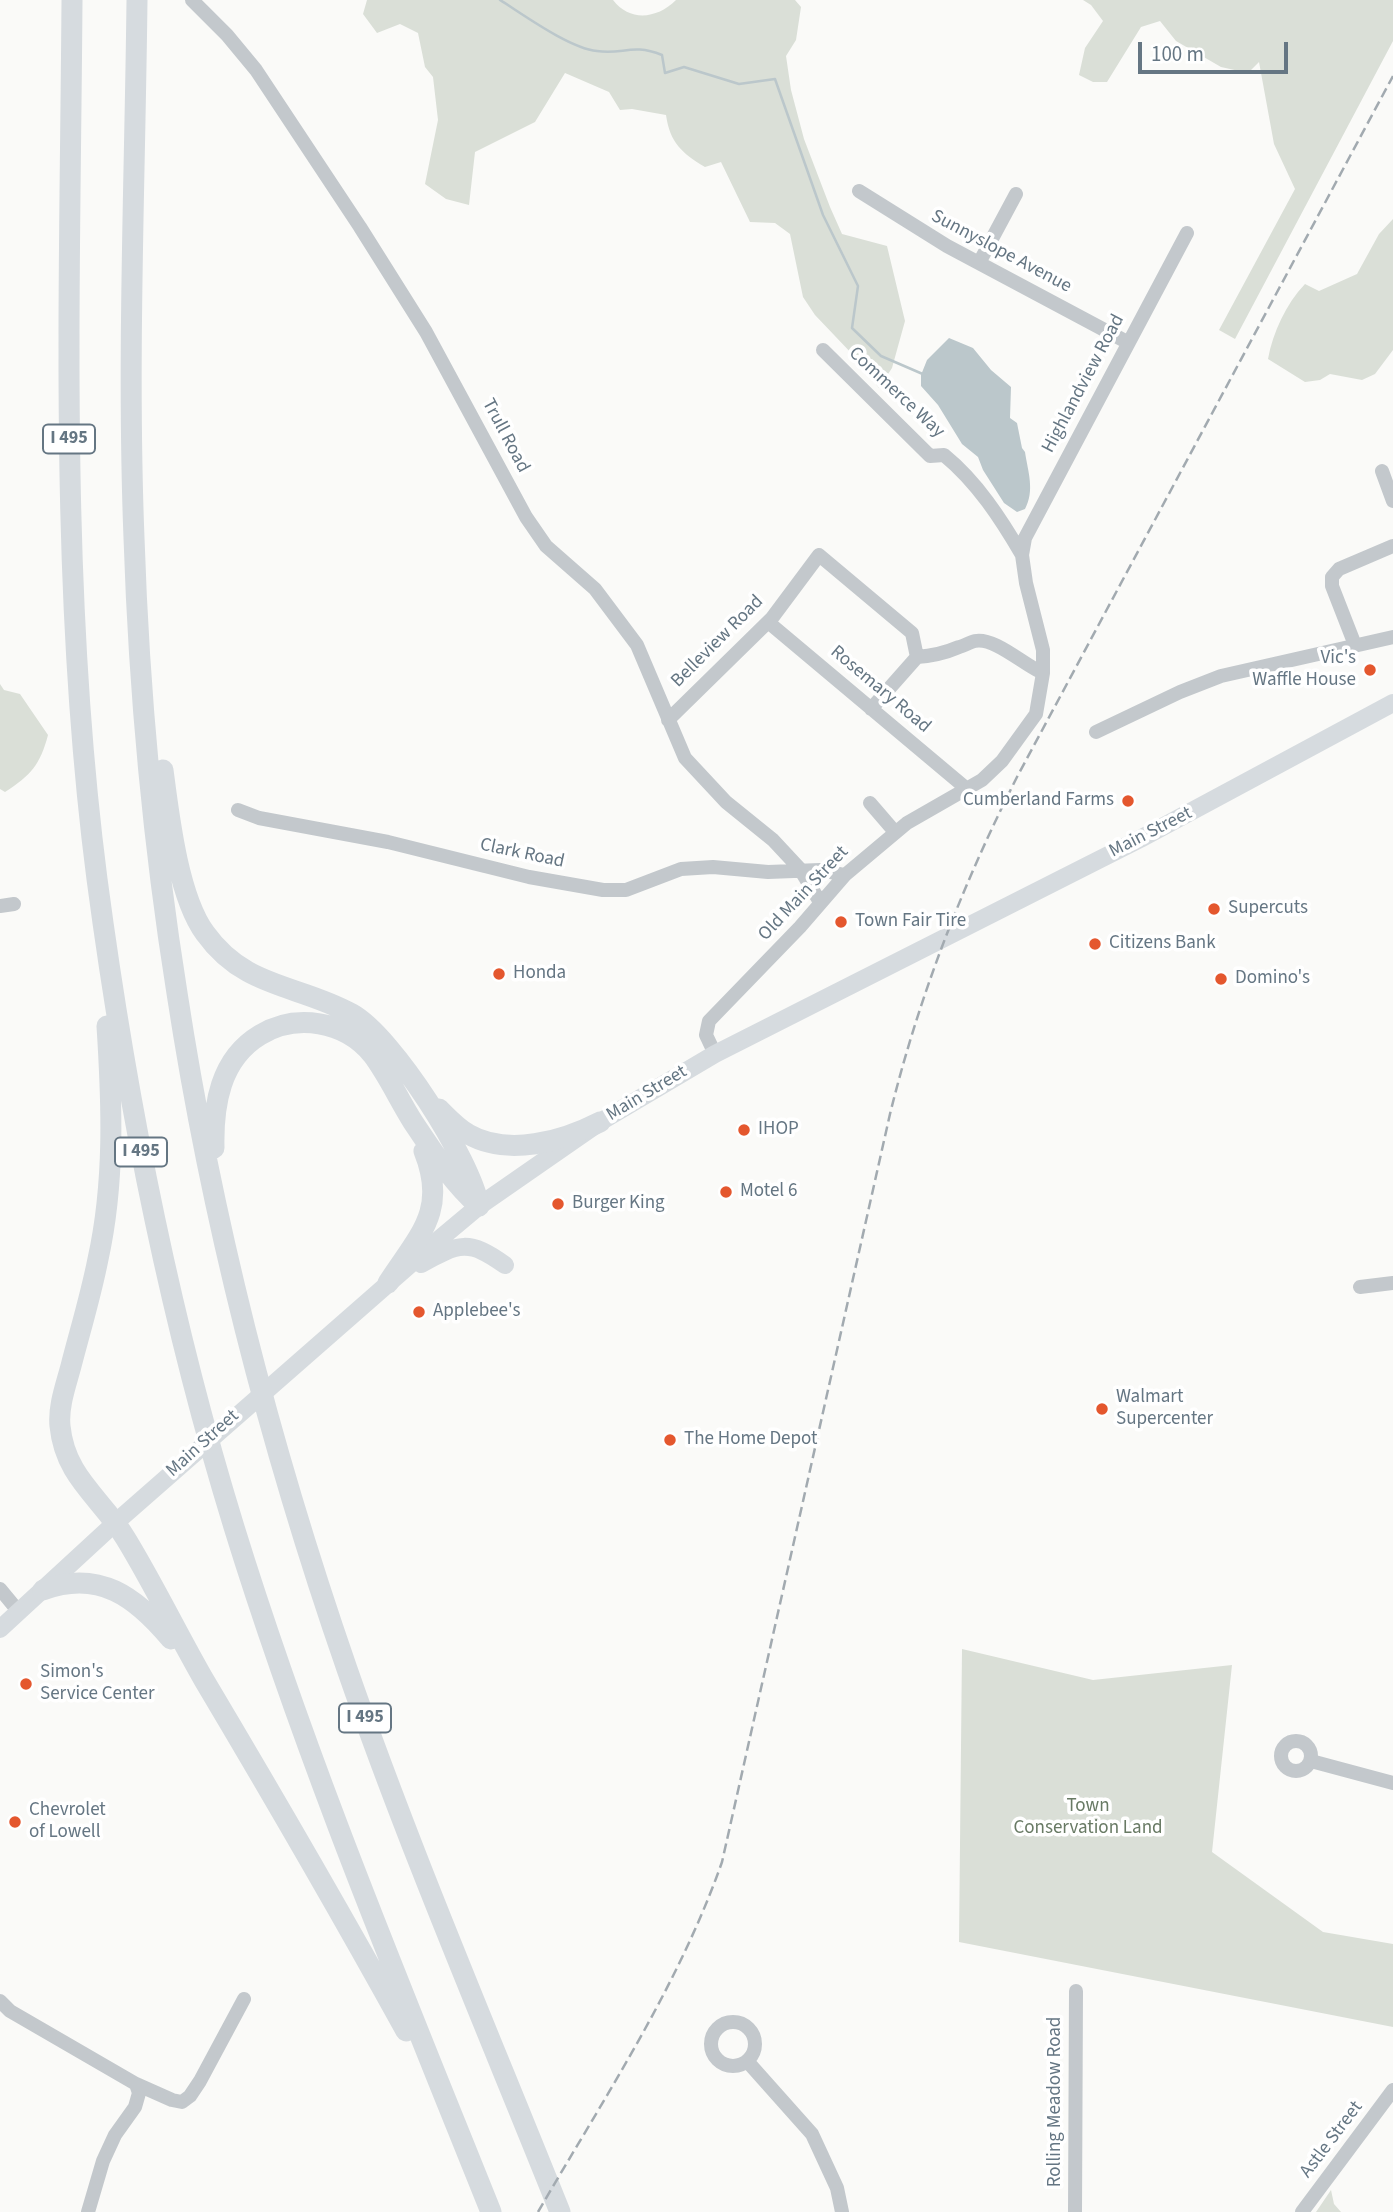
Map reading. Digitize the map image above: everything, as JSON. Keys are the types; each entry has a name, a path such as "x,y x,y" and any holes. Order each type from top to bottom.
{"highway":[{"name":"I 495","path":"72,0 69,487 79,693 97,877 141,1153 175,1306 233,1524 317,1772 491,2212"},
{"name":"I 495","path":"137,0 132,345 134,538 148,758 165,912 190,1069 222,1227 258,1374 318,1583 425,1879 559,2209"},
{"path":"134,538 164,778 181,870 196,918 217,947 251,975 338,1008 362,1021 383,1041 420,1090 467,1167 479,1206"},
{"path":"97,877 110,1067 111,1155 107,1209 98,1260 62,1399 60,1424 69,1464 127,1540 349,1928 454,2119"},
{"path":"222,1227 214,1148 218,1098 223,1080 233,1060 245,1046 262,1034 282,1026 307,1022 332,1027 362,1044 373,1056 453,1181 479,1206"},
{"path":"420,1090 459,1128 477,1139 495,1144 548,1141 582,1131 600,1122"},
{"path":"388,1283 426,1224 432,1210 435,1190 431,1167 412,1120"},
{"path":"43,1590 79,1583 103,1586 123,1594 161,1626 203,1677"}],"main road":[{"name":"Main Street","path":"0,1629 114,1522 479,1206 600,1122 715,1054 1147,836 1393,703"},
{"path":"388,1283 462,1245 483,1251 505,1265"}],"street":[{"name":"Trull Road","path":"192,0 241,50 256,70 360,227 426,332 526,517 541,539 556,556 595,589 638,645 685,758 726,802 766,833 800,869 820,902"},
{"name":"Sunnyslope Avenue","path":"859,191 979,263 1127,342"},
{"path":"979,263 1016,194"},
{"name":"Highlandview Road","path":"1022,555 1025,538 1032,524 1187,233"},
{"name":"Commerce Way","path":"823,350 930,456 944,455 954,463 990,503 1022,555"},
{"path":"1382,471 1393,501"},
{"path":"1355,645 1332,586 1332,577 1339,569 1393,546"},
{"name":"Belleview Road","path":"668,720 768,622 819,555 912,633 917,657"},
{"name":"Old Main Street","path":"715,1054 706,1034 709,1021 800,927 845,875 895,832 943,800 982,780 1002,761 1036,714 1043,673 1043,650 1026,583 1022,555"},
{"name":"Rosemary Road","path":"768,622 967,789"},
{"path":"1096,732 1180,692 1221,676 1393,637"},
{"path":"871,709 917,657 936,656 976,640 987,642 1012,654 1043,673"},
{"path":"870,803 895,832"},
{"name":"Clark Road","path":"238,810 259,818 388,842 529,877 603,890 626,890 681,869 713,867 768,872 800,869"},
{"path":"800,869 845,875"},
{"path":"1360,1287 1393,1283"},
{"path":"0,1589 19,1612"},
{"path":"1311,1761 1393,1783"},
{"name":"Rolling Meadow Road","path":"1075,2212 1076,1991"},
{"path":"0,2001 10,2011 136,2084 172,2101 182,2102 190,2096 244,1999"},
{"path":"747,2061 812,2134 839,2194 842,2212"},
{"path":"88,2212 103,2161 115,2135 135,2107 139,2093 136,2084"},
{"name":"Astle Street","path":"1302,2212 1393,2090"}],"green space":[{"path":"367,0 613,0 627,12 644,15 661,11 676,0 795,0 801,7 796,40 786,56 791,90 804,139 842,234 887,246 905,321 892,368 879,388 854,356 815,315 803,297 790,234 775,223 750,222 721,162 705,167 684,152 674,140 666,115 632,109 620,110 609,92 565,73 535,122 475,152 469,205 446,199 425,184 438,120 433,77 425,67 418,33 400,24 377,33 363,14"},
{"path":"1083,0 1393,0 1393,41 1235,339 1219,330 1295,189 1274,144 1259,62 1248,73 1221,67 1176,41 1160,21 1141,27 1107,82 1093,82 1079,75 1085,48 1103,21 1091,5"},
{"path":"1393,219 1393,350 1375,374 1362,380 1330,374 1320,380 1305,382 1268,359 1281,319 1305,284 1319,291 1357,274 1379,234"},
{"path":"0,684 4,690 20,694 48,735 42,754 33,768 5,792 0,789"},
{"name":"Town Conservation Land","path":"962,1649 1093,1680 1232,1665 1212,1852 1323,1932 1393,1944 1393,2027 959,1942"},
{"path":"1331,2190 1334,2204 1341,2212 1316,2212"}],"shaded area":[{"path":"949,338 973,348 991,370 1011,387 1010,418 1017,423 1030,481 1030,495 1025,509 1017,512 1004,503 978,457 962,444 938,405 921,386 921,375 927,360"}],"waterway":[{"path":"500,0 547,30 586,49 606,52 643,50 662,55 665,73 684,67 739,84 775,79 823,215 858,286 852,328 881,356 925,375"}],"railway":[{"path":"538,2212 662,1998 722,1862 890,1114 928,984 960,900 1017,777 1393,76"}],"place":[{"name":"Vic's Waffle House","path":"1370,670"},
{"name":"Cumberland Farms","path":"1128,801"},
{"name":"Supercuts","path":"1214,909"},
{"name":"Town Fair Tire","path":"841,922"},
{"name":"Citizens Bank","path":"1095,944"},
{"name":"Honda","path":"499,974"},
{"name":"Domino's","path":"1221,979"},
{"name":"IHOP","path":"744,1130"},
{"name":"Motel 6","path":"726,1192"},
{"name":"Burger King","path":"558,1204"},
{"name":"Applebee's","path":"419,1312"},
{"name":"Walmart Supercenter","path":"1102,1409"},
{"name":"The Home Depot","path":"670,1440"},
{"name":"Simon's Service Center","path":"26,1684"},
{"name":"Chevrolet of Lowell","path":"15,1822"}]}
